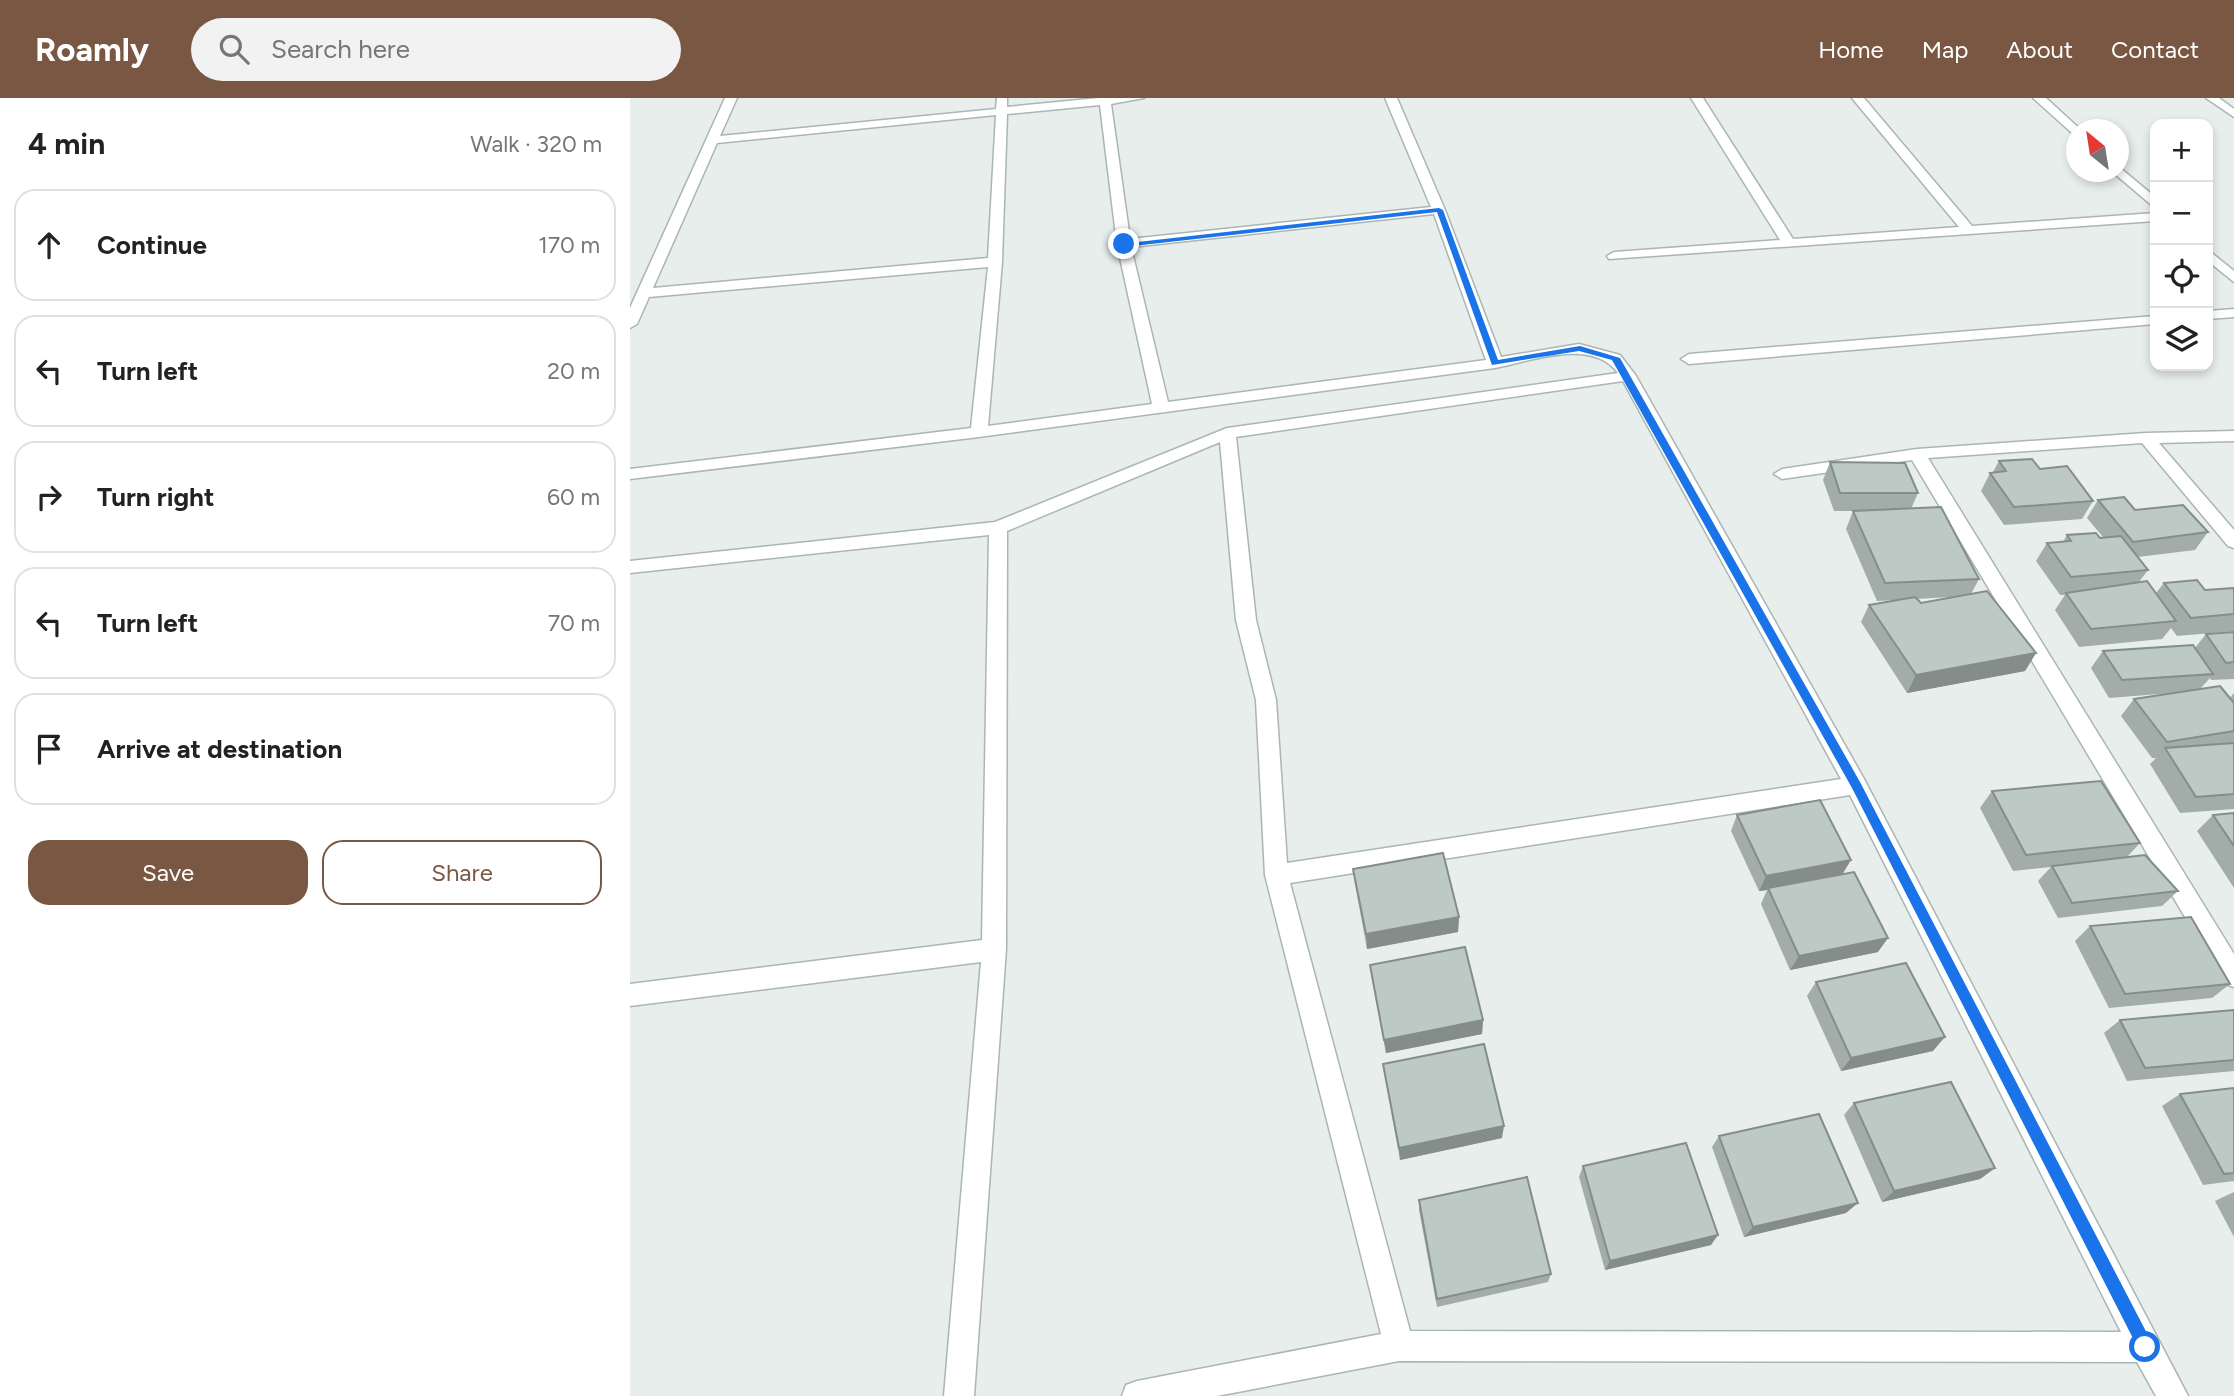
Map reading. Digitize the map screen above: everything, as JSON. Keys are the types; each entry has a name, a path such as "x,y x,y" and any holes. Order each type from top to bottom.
{"street":[{"path":"630,324 731,98"},
{"path":"712,139 1002,105 1138,98"},
{"path":"1391,98 1439,210 1495,363"},
{"path":"1697,98 1789,243"},
{"path":"1858,98 1968,230"},
{"path":"2039,98 2066,122"},
{"path":"2212,98 2234,114"},
{"path":"1105,99 1124,244 1161,407"},
{"path":"979,432 995,262 1002,105"},
{"path":"2129,180 2150,199"},
{"path":"1124,244 1439,210"},
{"path":"1614,256 2150,217"},
{"path":"2213,258 2231,273"},
{"path":"644,292 995,262"},
{"path":"2213,315 2234,313"},
{"path":"1689,359 2150,320"},
{"path":"630,474 979,432 1495,363 1580,348 1615,358 1628,376 1856,785 2145,1347 2173,1396"},
{"path":"630,568 998,528 1227,433 1628,376"},
{"path":"1227,433 1246,620 1266,701 1276,876 1399,1346"},
{"path":"1782,474 1917,454 2146,438 2234,436"},
{"path":"2146,438 2234,542"},
{"path":"1917,454 2234,976"},
{"path":"959,1396 994,949 998,528"},
{"path":"1276,876 1856,785"},
{"path":"630,995 994,949"},
{"path":"1137,1396 1399,1346 2145,1347"}],"building":[{"path":"2032,459 2040,469 2067,466 2093,501 2014,507 1990,473 2006,471 1999,461"},
{"path":"1830,462 1905,463 1918,493 1840,493"},
{"path":"2124,497 2135,510 2183,505 2208,532 2133,542 2098,500"},
{"path":"1941,507 1979,579 1885,583 1853,511"},
{"path":"2096,533 2100,538 2121,536 2148,570 2071,577 2047,543 2071,541 2067,535"},
{"path":"2197,580 2205,590 2234,588 2234,614 2191,618 2164,583"},
{"path":"2147,581 2176,621 2091,629 2066,593"},
{"path":"1987,591 2036,653 1916,675 1869,605 1915,597 1921,603"},
{"path":"2234,632 2234,662 2226,663 2206,634"},
{"path":"2193,645 2213,674 2122,680 2103,651"},
{"path":"2220,686 2234,703 2234,731 2167,742 2134,699"},
{"path":"2234,743 2234,794 2196,797 2165,748"},
{"path":"2101,781 2140,843 2026,855 1992,791"},
{"path":"1820,800 1851,860 1766,876 1737,815"},
{"path":"2234,813 2234,846 2213,815"},
{"path":"1443,853 1459,917 1366,934 1353,869"},
{"path":"2145,855 2178,891 2072,903 2052,866"},
{"path":"1854,872 1888,938 1799,956 1768,888"},
{"path":"2191,917 2230,984 2125,994 2090,926"},
{"path":"1465,947 1483,1020 1384,1040 1370,965"},
{"path":"1906,963 1945,1037 1851,1058 1816,982"},
{"path":"2234,1010 2234,1060 2145,1068 2120,1020"},
{"path":"1484,1044 1504,1126 1399,1148 1383,1064"},
{"path":"1951,1082 1995,1168 1894,1191 1854,1103"},
{"path":"2234,1088 2234,1173 2224,1174 2180,1094"},
{"path":"1819,1114 1858,1203 1753,1227 1719,1136"},
{"path":"1686,1143 1718,1235 1610,1261 1583,1166"},
{"path":"1527,1177 1551,1274 1437,1299 1419,1200"}],"route":[{"path":"1124,244 1439,210 1495,363 1580,348 1615,358 1628,376 1856,785 2145,1347"}]}
